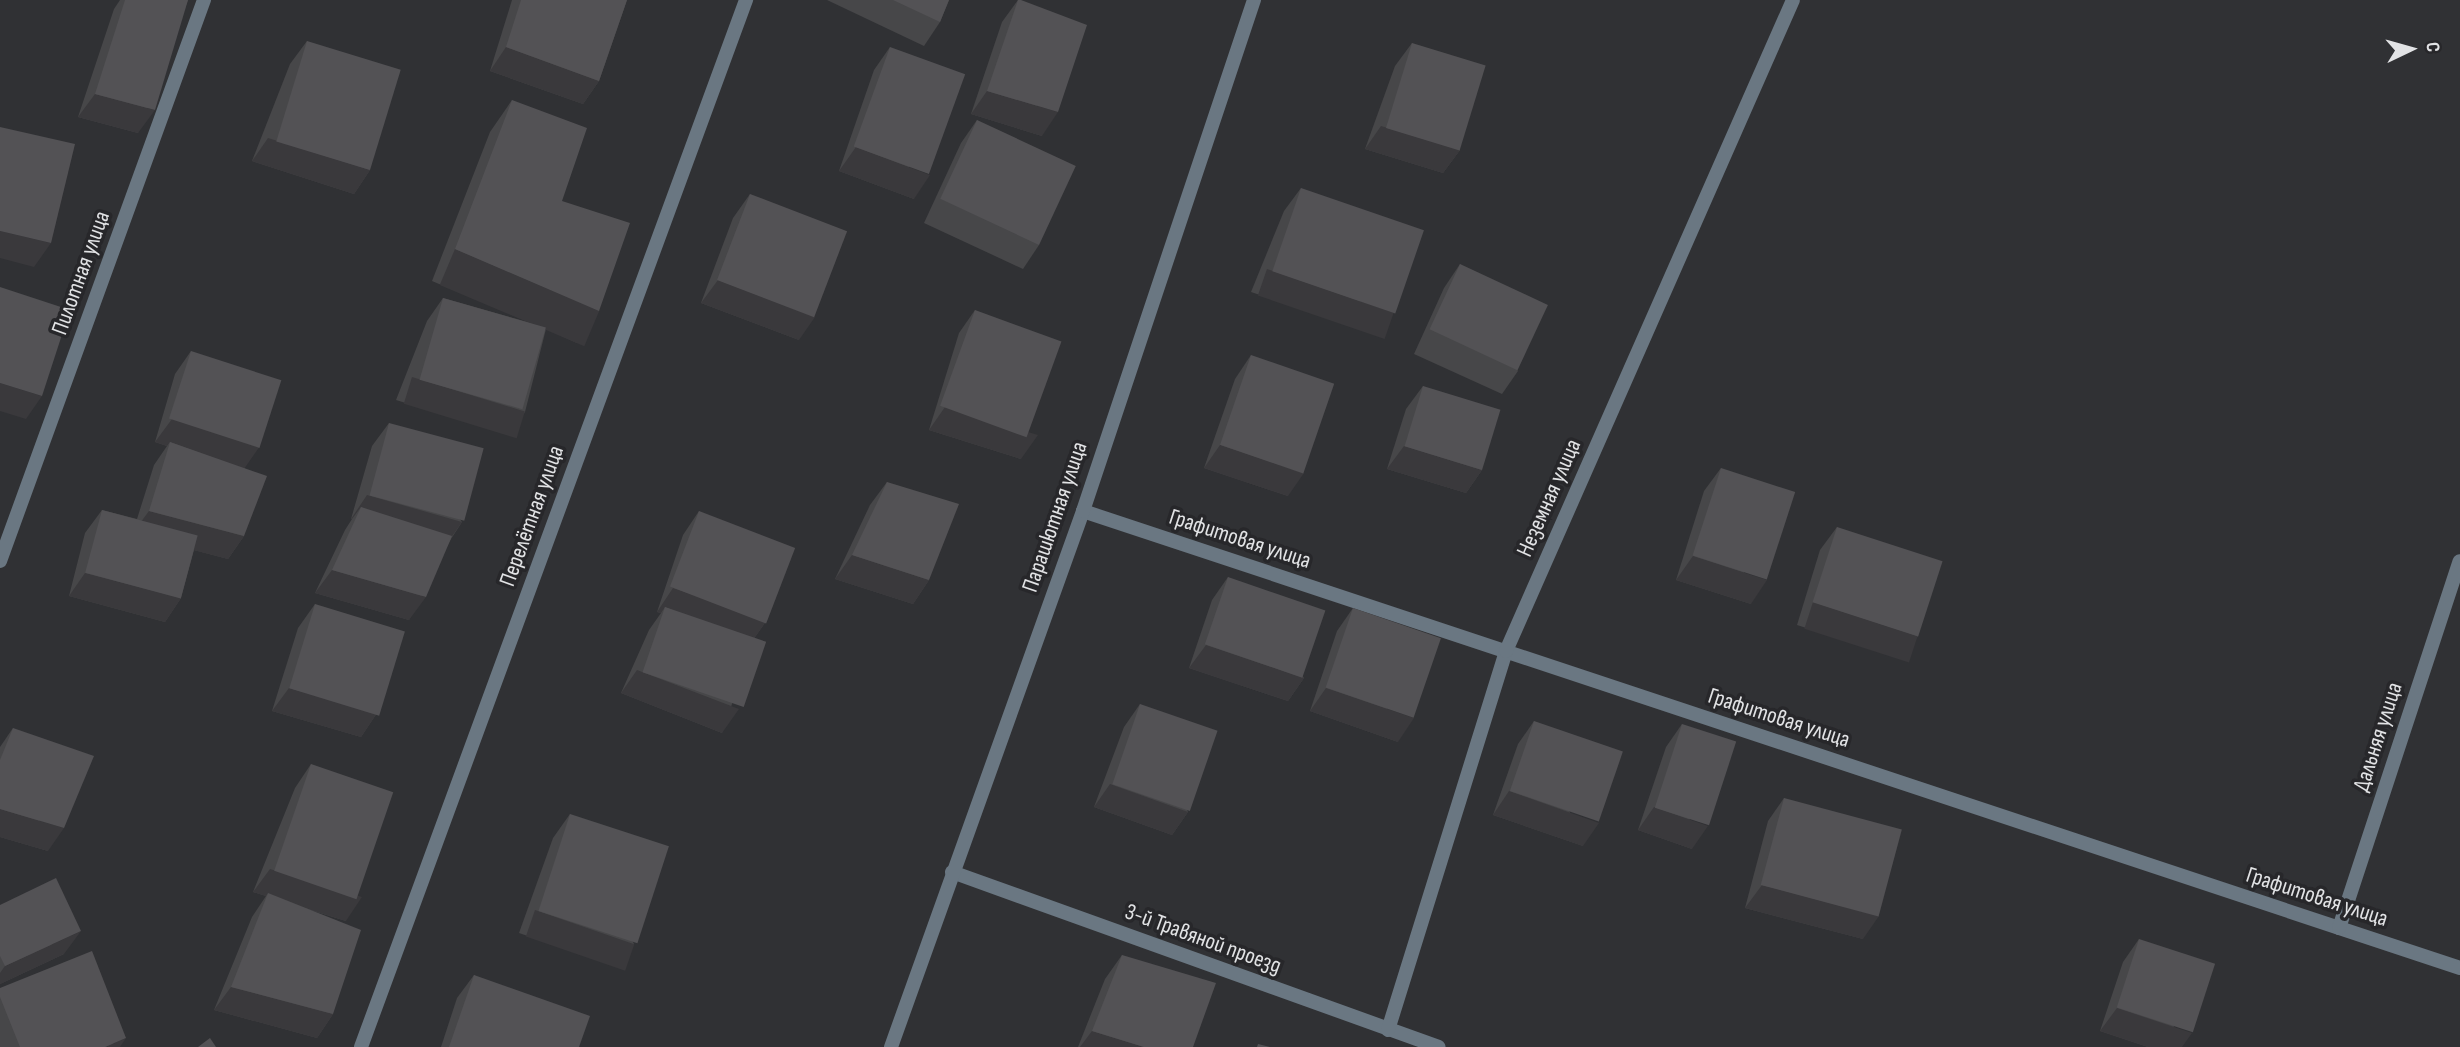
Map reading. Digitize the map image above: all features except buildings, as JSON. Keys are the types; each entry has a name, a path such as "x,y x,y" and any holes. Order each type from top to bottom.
{"street":[{"name":"Пилотная улица","path":"0,561 204,0"},
{"name":"Перелётная улица","path":"361,1047 746,0"},
{"name":"Парашютная улица","path":"891,1047 1083,510 1254,0"},
{"name":"Неземная улица","path":"1388,1030 1506,651 1793,0"},
{"name":"Графитовая улица","path":"1083,510 2460,968"},
{"name":"Дальняя улица","path":"2339,928 2460,561"},
{"name":"3-й Травяной проезд","path":"952,872 1439,1047"}]}
